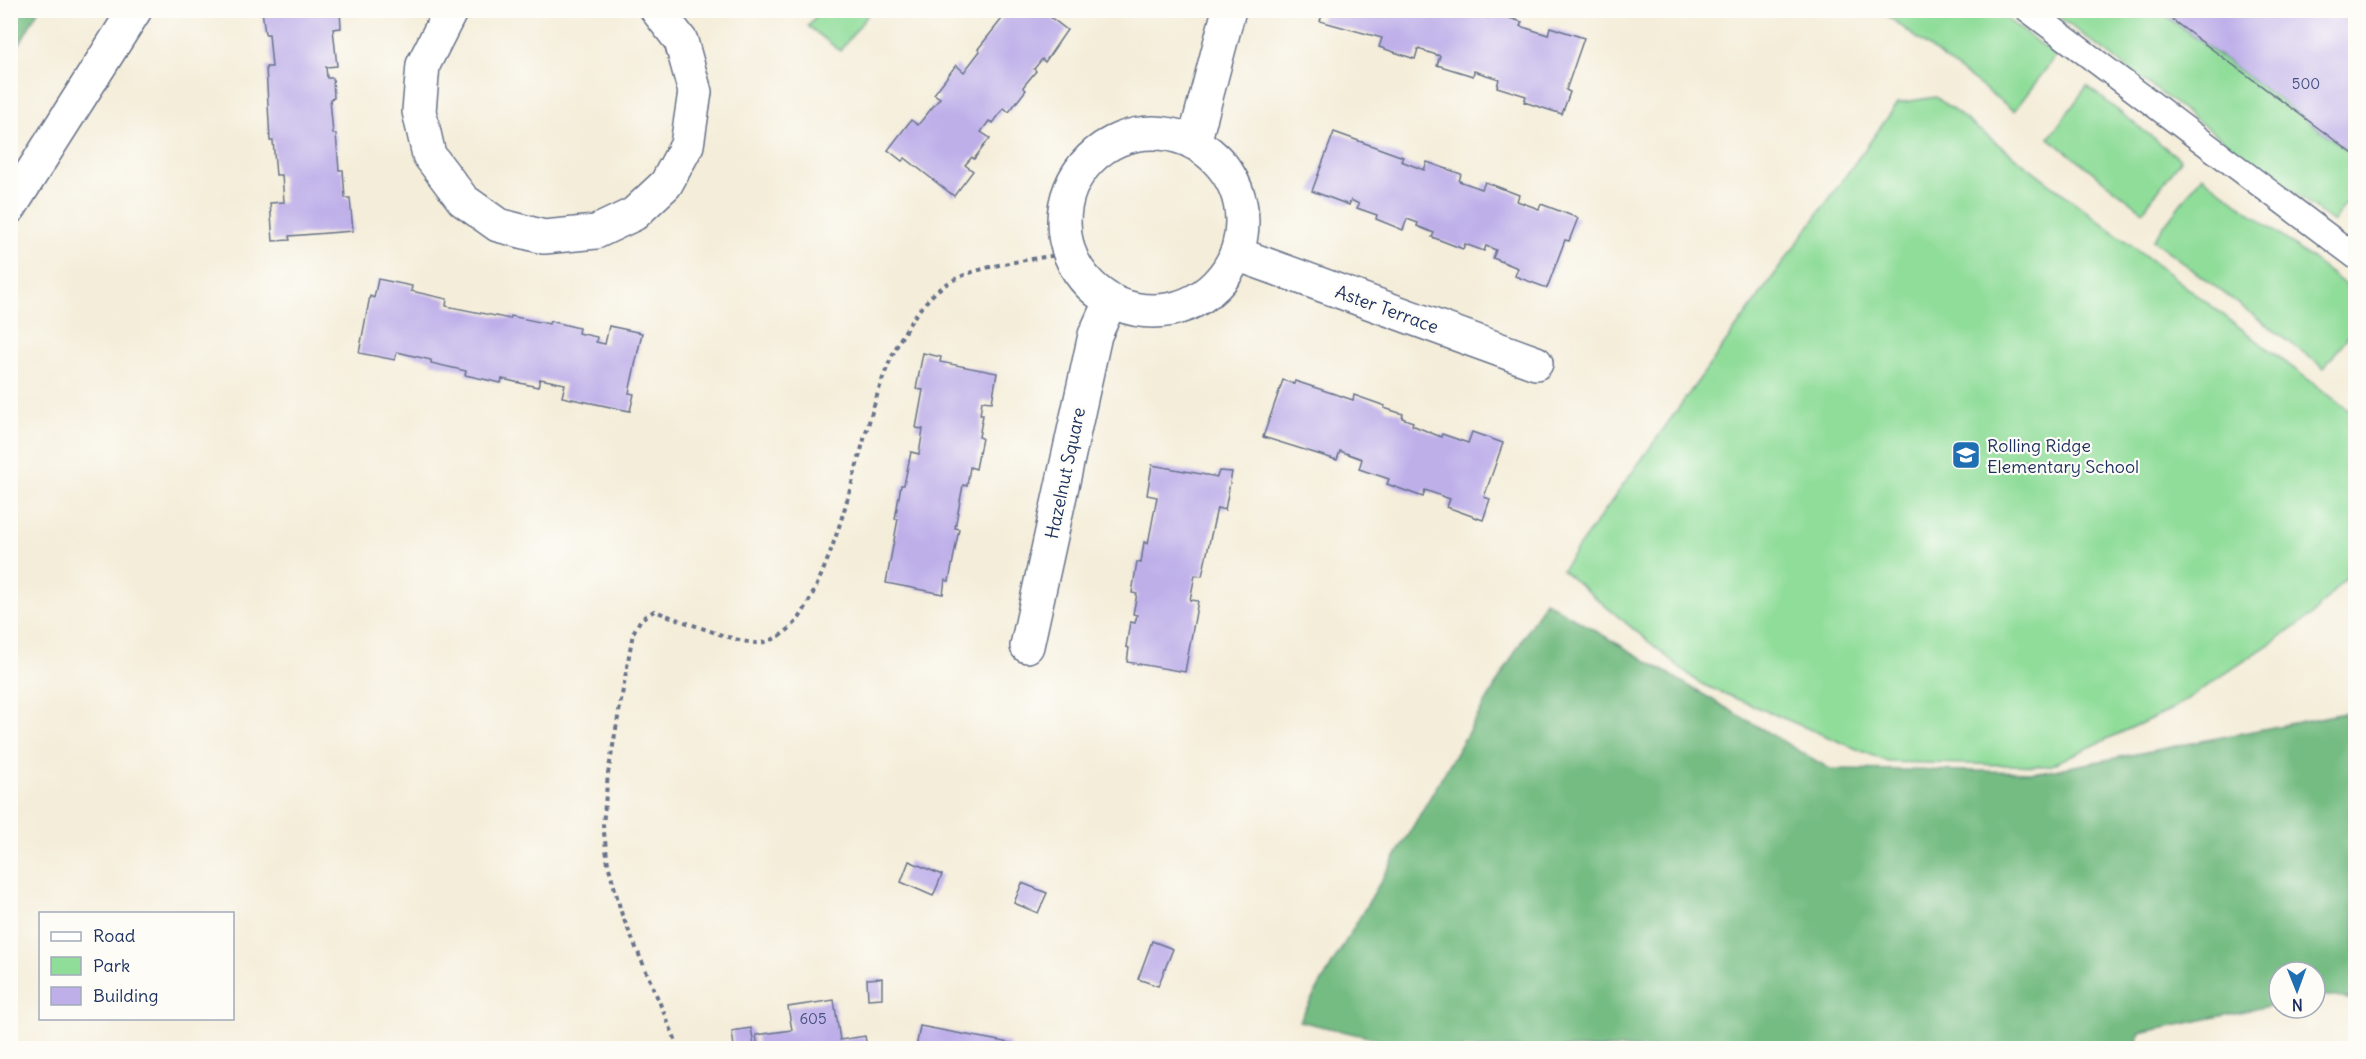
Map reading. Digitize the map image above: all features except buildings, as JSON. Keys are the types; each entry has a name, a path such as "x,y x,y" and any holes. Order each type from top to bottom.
{"street":[{"path":"10,207 135,10"},
{"path":"451,10 423,64 419,111 429,155 463,200 498,225 544,237 596,232 634,214 666,184 687,145 695,92 681,40 657,10"},
{"path":"1194,143 1229,10"},
{"path":"1148,133 1173,136 1194,143 1212,155 1227,171 1239,196 1243,222 1237,254 1224,277 1208,294 1194,303 1173,310 1152,313 1110,302 1079,274 1068,253 1063,230 1064,205 1071,184 1085,163 1103,148 1126,137 1148,133"},
{"name":"Aster Terrace","path":"1237,254 1536,363"},
{"name":"Hazelnut Square","path":"1027,646 1095,335 1110,302"}],"lane":[{"path":"2028,10 2355,257"}],"path":[{"path":"679,1048 622,915 608,864 604,835 608,774 633,633 641,619 654,611 758,643 783,635 801,615 829,554 884,376 905,329 922,306 940,289 965,274 1068,253"}],"green space":[{"path":"868,10 870,12 840,51 808,26 820,11"},
{"path":"10,11 38,11 11,59"},
{"path":"1881,11 1996,11 2056,56 2014,111"},
{"path":"2051,11 2159,11 2355,156 2355,191 2333,222"},
{"path":"2087,86 2181,160 2143,211 2049,138"},
{"path":"1936,97 2355,415 2355,568 2310,617 2172,709 2049,766 1888,762 1699,683 1562,570 1898,103"},
{"path":"2202,176 2355,292 2355,327 2324,368 2153,240"},
{"path":"1545,601 1830,769 2044,772 2355,711 2355,1000 2327,996 2327,960 2267,960 2267,1007 2140,1033 2135,1048 1415,1048 1299,1021"}],"place":[{"name":"Rolling Ridge Elementary School","path":"1966,455"}]}
